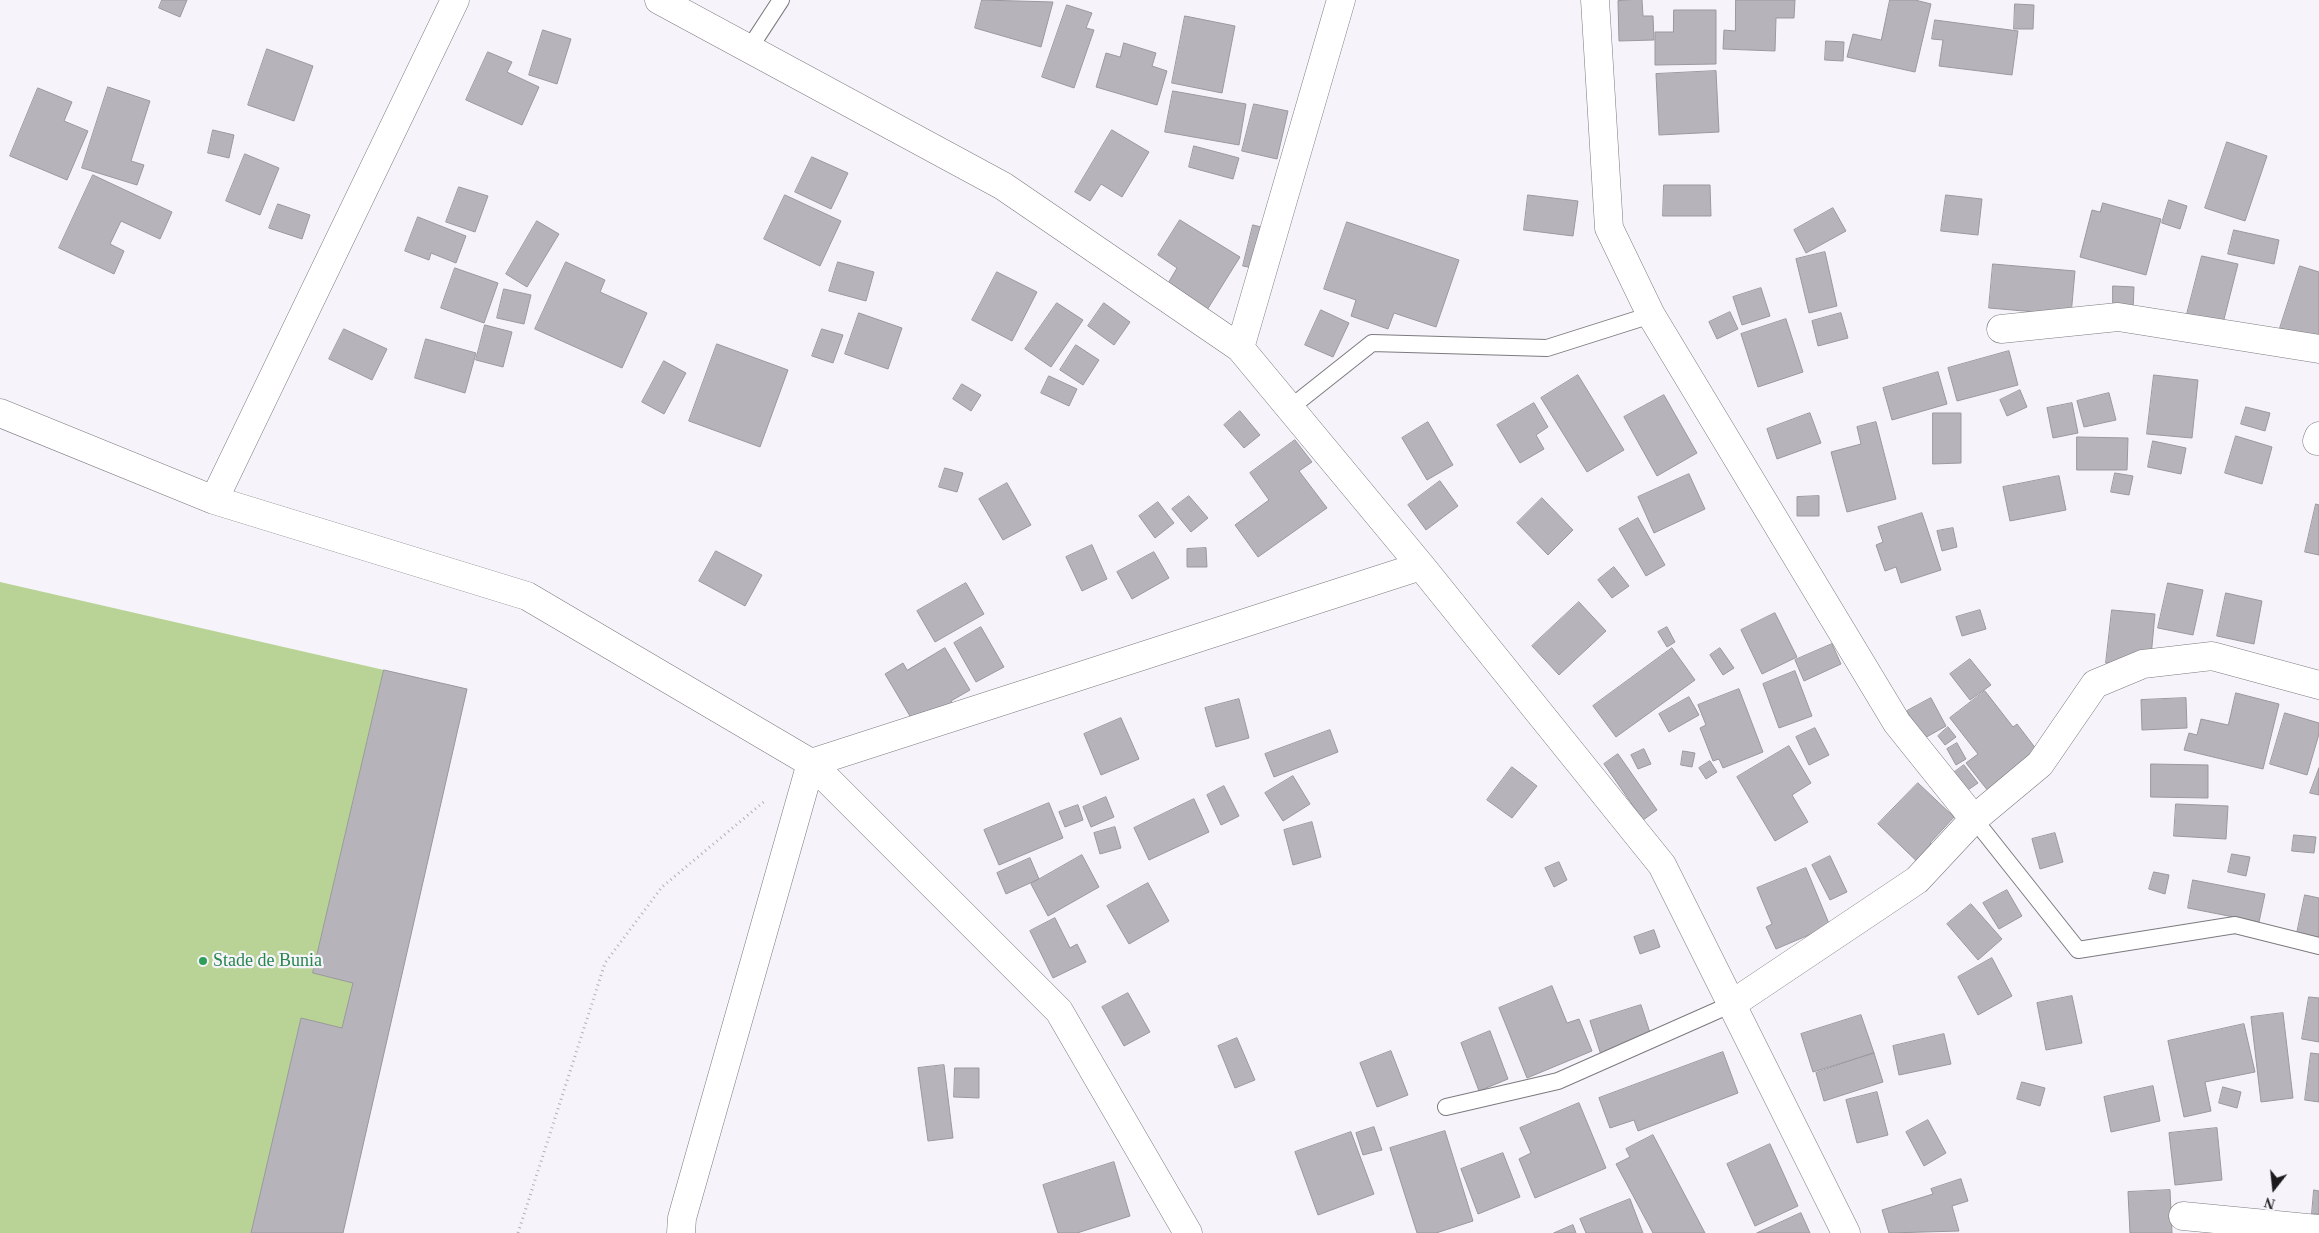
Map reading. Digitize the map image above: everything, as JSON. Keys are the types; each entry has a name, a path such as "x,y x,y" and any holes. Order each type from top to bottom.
{"street":[{"path":"214,500 455,0"},
{"path":"659,0 1002,186 1240,348 1421,566 1662,865 1846,1233"},
{"path":"1240,348 1341,0"},
{"path":"1595,0 1608,228 1651,315 1897,723 1974,820"},
{"path":"2001,329 2118,317 2319,349"},
{"path":"0,413 214,500 527,596 810,763 1059,1011 1188,1233"},
{"path":"810,763 1421,566"},
{"path":"1732,1004 1917,880 1974,820 2040,764 2095,684 2143,664 2212,656 2319,685"},
{"path":"681,1233 682,1218 810,763"},
{"path":"2183,1216 2319,1229"}],"lane":[{"path":"749,49 781,0"},
{"path":"1290,408 1372,343 1547,348 1651,315"},
{"path":"1974,820 2078,950 2235,925 2319,946"},
{"path":"1446,1108 1558,1081 1732,1004"}],"path":[{"path":"518,1233 605,963 662,887 773,794"}],"green space":[{"name":"Stade de Bunia","path":"0,582 467,689 343,1233 0,1233"}],"building":[{"path":"162,0 187,0 180,17 159,8"},
{"path":"982,0 1053,2 1041,47 975,28"},
{"path":"1642,0 1643,16 1653,16 1654,40 1619,41 1618,1"},
{"path":"1736,0 1795,0 1794,18 1776,18 1775,51 1723,49 1724,30 1735,31"},
{"path":"1890,0 1915,0 1931,4 1915,72 1847,57 1853,34 1881,40"},
{"path":"2015,4 2034,5 2033,29 2014,29"},
{"path":"1067,5 1092,13 1086,28 1094,30 1074,88 1042,77"},
{"path":"1674,10 1716,10 1716,64 1655,65 1655,32 1673,32"},
{"path":"1185,16 1235,26 1222,93 1172,83"},
{"path":"1935,20 2018,31 2012,75 1939,66 1943,40 1932,39"},
{"path":"543,30 571,39 557,84 529,75"},
{"path":"1826,41 1844,42 1843,61 1825,60"},
{"path":"1124,43 1156,53 1152,66 1167,71 1157,105 1096,87 1106,53 1120,57"},
{"path":"267,49 313,66 294,121 248,105"},
{"path":"488,52 512,62 507,72 539,87 522,125 466,100"},
{"path":"1716,71 1719,132 1659,135 1656,74"},
{"path":"108,87 150,101 131,161 144,165 137,185 82,168"},
{"path":"38,88 72,102 64,121 88,131 67,180 10,156"},
{"path":"1173,91 1246,104 1239,145 1165,132"},
{"path":"1254,104 1288,111 1277,159 1242,151"},
{"path":"213,130 234,135 229,158 208,153"},
{"path":"1112,130 1149,152 1122,197 1101,184 1090,201 1075,192"},
{"path":"2227,142 2267,156 2245,221 2205,208"},
{"path":"1194,146 1239,158 1233,179 1189,167"},
{"path":"245,154 279,168 260,215 226,201"},
{"path":"812,157 848,173 831,209 795,192"},
{"path":"93,175 172,212 160,239 121,221 110,244 124,251 114,274 59,248"},
{"path":"1664,185 1710,185 1711,216 1663,216"},
{"path":"459,187 488,196 475,232 446,222"},
{"path":"785,195 841,221 820,266 764,239"},
{"path":"1528,195 1578,201 1573,236 1524,230"},
{"path":"1946,195 1982,199 1978,235 1941,231"},
{"path":"2169,200 2187,206 2180,229 2162,223"},
{"path":"2103,203 2161,219 2146,275 2080,257 2092,210 2100,212"},
{"path":"278,204 310,215 302,239 269,228"},
{"path":"1833,208 1846,231 1806,253 1794,230"},
{"path":"418,217 466,236 456,263 431,253 429,260 405,251"},
{"path":"1180,220 1240,257 1207,310 1167,285 1177,268 1158,255"},
{"path":"537,221 559,234 527,287 506,274"},
{"path":"1347,222 1459,260 1436,327 1394,313 1388,329 1351,316 1356,300 1324,289"},
{"path":"1253,225 1273,230 1263,270 1243,266"},
{"path":"2234,230 2279,240 2274,264 2228,254"},
{"path":"1825,252 1837,306 1809,313 1796,259"},
{"path":"2202,256 2238,264 2222,327 2186,318"},
{"path":"566,262 605,280 600,292 647,313 622,368 535,329"},
{"path":"838,262 874,272 866,301 829,291"},
{"path":"1993,264 2075,271 2071,315 1989,308"},
{"path":"2300,266 2319,272 2319,341 2280,328"},
{"path":"455,268 498,283 484,323 441,308"},
{"path":"997,272 1037,292 1012,341 972,320"},
{"path":"2113,286 2134,287 2133,311 2113,310"},
{"path":"1761,288 1770,316 1742,325 1733,297"},
{"path":"504,289 531,295 524,324 497,318"},
{"path":"1057,303 1083,320 1051,367 1025,349"},
{"path":"1104,303 1130,322 1114,345 1088,326"},
{"path":"1321,310 1349,323 1333,357 1305,345"},
{"path":"1730,312 1738,329 1717,339 1709,322"},
{"path":"859,313 902,328 888,369 845,354"},
{"path":"1841,313 1848,338 1818,346 1812,321"},
{"path":"1786,319 1803,372 1758,387 1741,334"},
{"path":"485,325 512,332 503,367 476,360"},
{"path":"344,329 387,349 372,380 329,359"},
{"path":"822,329 843,335 833,363 812,356"},
{"path":"426,339 476,353 465,393 415,378"},
{"path":"717,344 788,370 760,447 689,421"},
{"path":"1076,345 1099,360 1083,385 1060,370"},
{"path":"2009,351 2018,385 1957,401 1948,368"},
{"path":"664,361 686,373 664,414 642,402"},
{"path":"1938,372 1947,404 1892,420 1883,388"},
{"path":"1578,375 1624,450 1587,472 1541,398"},
{"path":"2154,375 2198,380 2192,438 2147,434"},
{"path":"1049,376 1077,389 1069,406 1041,393"},
{"path":"962,384 981,395 971,411 953,399"},
{"path":"2020,390 2027,407 2007,416 2000,400"},
{"path":"2109,393 2116,420 2084,427 2077,401"},
{"path":"1664,395 1697,453 1657,476 1624,417"},
{"path":"1534,403 1548,427 1536,435 1544,449 1520,463 1497,425"},
{"path":"2072,403 2078,433 2053,438 2047,408"},
{"path":"2246,407 2270,413 2265,431 2241,424"},
{"path":"1240,411 1260,435 1244,448 1224,425"},
{"path":"1810,413 1821,443 1777,459 1767,429"},
{"path":"1933,413 1961,413 1961,463 1933,464"},
{"path":"1428,422 1453,465 1427,480 1402,438"},
{"path":"1876,422 1896,499 1847,512 1831,452 1861,444 1857,427"},
{"path":"2236,436 2272,447 2262,484 2225,473"},
{"path":"2077,437 2128,438 2127,470 2077,470"},
{"path":"1295,440 1312,462 1299,471 1327,508 1258,557 1235,525 1269,500 1250,473"},
{"path":"2153,441 2186,448 2181,474 2148,467"},
{"path":"945,468 963,473 957,492 939,487"},
{"path":"2115,473 2133,476 2129,495 2111,492"},
{"path":"1689,474 1705,509 1654,533 1638,497"},
{"path":"2059,476 2066,510 2010,521 2003,487"},
{"path":"1440,481 1458,506 1426,530 1408,505"},
{"path":"1007,483 1031,525 1003,540 979,499"},
{"path":"1189,496 1208,518 1191,532 1172,509"},
{"path":"1819,496 1819,516 1797,516 1797,497"},
{"path":"1542,498 1573,530 1548,555 1517,523"},
{"path":"1158,502 1174,523 1155,538 1139,516"},
{"path":"2316,504 2319,505 2319,555 2305,552"},
{"path":"1922,513 1941,570 1901,583 1896,567 1885,571 1876,545 1883,542 1878,527"},
{"path":"1638,518 1665,565 1646,576 1619,529"},
{"path":"1953,528 1957,547 1942,551 1937,531"},
{"path":"1092,545 1107,579 1082,591 1066,557"},
{"path":"1206,548 1207,567 1187,567 1187,549"},
{"path":"716,551 762,575 745,606 699,581"},
{"path":"1154,552 1169,578 1132,599 1117,572"},
{"path":"1614,567 1629,586 1612,598 1598,580"},
{"path":"966,583 984,614 935,642 917,611"},
{"path":"2168,583 2203,590 2193,635 2158,628"},
{"path":"2226,593 2262,601 2254,644 2217,636"},
{"path":"1579,602 1606,631 1559,675 1532,646"},
{"path":"1980,610 1986,629 1962,636 1956,617"},
{"path":"2112,610 2155,614 2150,667 2106,663"},
{"path":"1775,613 1797,657 1762,674 1741,630"},
{"path":"981,627 1004,667 976,682 954,643"},
{"path":"1667,627 1675,642 1667,647 1658,632"},
{"path":"1832,644 1841,664 1804,681 1795,660"},
{"path":"945,648 970,690 951,701 957,711 920,733 885,674 903,663 907,670"},
{"path":"1672,648 1695,680 1616,737 1593,706"},
{"path":"1720,648 1734,668 1723,675 1710,655"},
{"path":"1970,659 1991,685 1970,700 1950,674"},
{"path":"384,670 467,689 343,1233 251,1233 301,1018 342,1028 353,983 313,973"},
{"path":"1795,671 1812,716 1779,728 1763,684"},
{"path":"1739,689 1763,752 1723,768 1719,759 1713,761 1700,728 1706,725 1698,705"},
{"path":"1985,691 2013,727 2017,724 2046,762 1996,801 1966,763 1978,754 1950,718"},
{"path":"2236,693 2279,704 2263,769 2184,750 2189,733 2197,735 2201,719 2228,725"},
{"path":"1689,697 1699,715 1669,732 1659,714"},
{"path":"1931,698 1946,726 1923,739 1907,711"},
{"path":"2186,698 2187,728 2142,730 2141,700"},
{"path":"1239,699 1249,738 1216,747 1205,708"},
{"path":"2285,713 2319,723 2319,734 2307,775 2270,764"},
{"path":"1121,718 1139,759 1101,775 1084,734"},
{"path":"1948,727 1956,737 1945,745 1938,736"},
{"path":"1815,728 1829,755 1809,765 1796,737"},
{"path":"1330,730 1338,752 1274,777 1265,754"},
{"path":"1957,743 1966,759 1956,765 1947,749"},
{"path":"1789,746 1811,783 1792,795 1808,822 1775,841 1737,777"},
{"path":"1644,749 1651,764 1638,769 1631,755"},
{"path":"1683,751 1695,753 1692,767 1681,765"},
{"path":"1618,754 1657,810 1643,820 1604,764"},
{"path":"1710,761 1717,772 1706,779 1699,768"},
{"path":"2151,764 2208,765 2208,798 2151,797"},
{"path":"1964,765 1978,783 1965,792 1952,774"},
{"path":"1512,767 1537,786 1512,818 1487,800"},
{"path":"2319,768 2319,795 2310,793"},
{"path":"1293,776 1310,804 1283,821 1265,793"},
{"path":"1918,783 1954,817 1930,843 1942,855 1927,871 1878,824"},
{"path":"1224,786 1239,816 1221,825 1207,795"},
{"path":"1106,797 1114,817 1091,827 1083,807"},
{"path":"1194,799 1209,832 1149,860 1134,828"},
{"path":"1049,803 1063,838 999,865 984,830"},
{"path":"2176,804 2228,806 2226,839 2174,836"},
{"path":"1078,805 1083,820 1065,827 1059,812"},
{"path":"1312,822 1321,857 1293,865 1284,830"},
{"path":"1115,827 1121,848 1100,854 1094,833"},
{"path":"2055,833 2063,862 2040,869 2032,839"},
{"path":"2294,835 2316,837 2314,853 2292,851"},
{"path":"2232,854 2250,857 2246,876 2228,872"},
{"path":"1082,855 1099,887 1048,916 1031,884"},
{"path":"1830,856 1847,892 1830,900 1812,865"},
{"path":"1030,858 1039,879 1006,894 997,873"},
{"path":"1559,862 1567,880 1554,887 1545,868"},
{"path":"1806,868 1830,926 1776,949 1766,927 1772,924 1757,888"},
{"path":"2154,872 2169,875 2165,894 2149,889"},
{"path":"2193,880 2265,894 2259,922 2188,908"},
{"path":"1148,883 1169,921 1129,944 1107,906"},
{"path":"2007,890 2022,916 1999,929 1983,903"},
{"path":"2305,895 2319,898 2319,942 2296,938"},
{"path":"1971,904 2002,939 1978,960 1947,924"},
{"path":"1055,918 1070,948 1077,944 1086,962 1053,978 1030,931"},
{"path":"1654,930 1660,947 1640,954 1634,937"},
{"path":"1992,958 2012,996 1978,1015 1958,977"},
{"path":"1552,986 1567,1023 1579,1019 1592,1051 1527,1078 1499,1008"},
{"path":"1128,993 1150,1032 1124,1046 1102,1007"},
{"path":"2072,996 2082,1043 2046,1050 2037,1003"},
{"path":"2309,997 2319,998 2319,1042 2302,1039"},
{"path":"1641,1005 1653,1042 1602,1058 1590,1021"},
{"path":"2283,1013 2293,1098 2261,1102 2251,1017"},
{"path":"1861,1015 1874,1053 1813,1072 1801,1034"},
{"path":"2244,1024 2255,1072 2205,1082 2211,1111 2184,1117 2168,1041"},
{"path":"1490,1031 1508,1079 1479,1091 1461,1043"},
{"path":"1944,1034 1951,1064 1899,1075 1893,1046"},
{"path":"1237,1038 1255,1080 1235,1088 1218,1046"},
{"path":"1391,1051 1408,1095 1377,1107 1360,1063"},
{"path":"1723,1052 1738,1093 1638,1131 1634,1120 1610,1128 1599,1098"},
{"path":"1874,1053 1883,1082 1824,1101 1816,1073"},
{"path":"2311,1053 2319,1054 2319,1102 2305,1100"},
{"path":"944,1065 953,1138 928,1141 918,1068"},
{"path":"955,1068 979,1068 979,1098 954,1097"},
{"path":"2022,1082 2045,1088 2040,1106 2017,1099"},
{"path":"2153,1086 2160,1121 2111,1132 2104,1097"},
{"path":"2223,1087 2241,1092 2237,1108 2219,1103"},
{"path":"1877,1092 1888,1135 1857,1143 1846,1100"},
{"path":"1579,1103 1606,1168 1535,1198 1519,1159 1531,1153 1520,1128"},
{"path":"1928,1120 1946,1153 1924,1166 1906,1132"},
{"path":"1374,1127 1382,1150 1363,1155 1356,1133"},
{"path":"2217,1128 2222,1180 2175,1185 2169,1133"},
{"path":"1445,1131 1473,1221 1436,1233 1417,1233 1390,1148"},
{"path":"1351,1132 1374,1194 1318,1215 1295,1152"},
{"path":"1653,1135 1705,1233 1653,1233 1616,1164 1630,1157 1626,1149"},
{"path":"1770,1144 1798,1206 1755,1226 1727,1164"},
{"path":"1503,1153 1520,1197 1478,1214 1461,1169"},
{"path":"1114,1162 1130,1216 1077,1233 1058,1233 1043,1185"},
{"path":"1961,1179 1968,1201 1952,1206 1959,1231 1889,1233 1882,1210 1933,1194 1931,1189"},
{"path":"2170,1190 2172,1233 2130,1233 2128,1192"},
{"path":"2314,1190 2319,1191 2319,1214 2312,1214"},
{"path":"1630,1199 1643,1233 1586,1233 1580,1219"},
{"path":"1801,1213 1810,1233 1757,1233"},
{"path":"1573,1225 1576,1233 1554,1233"}],"place":[{"name":"Stade de Bunia","path":"203,961"}]}
